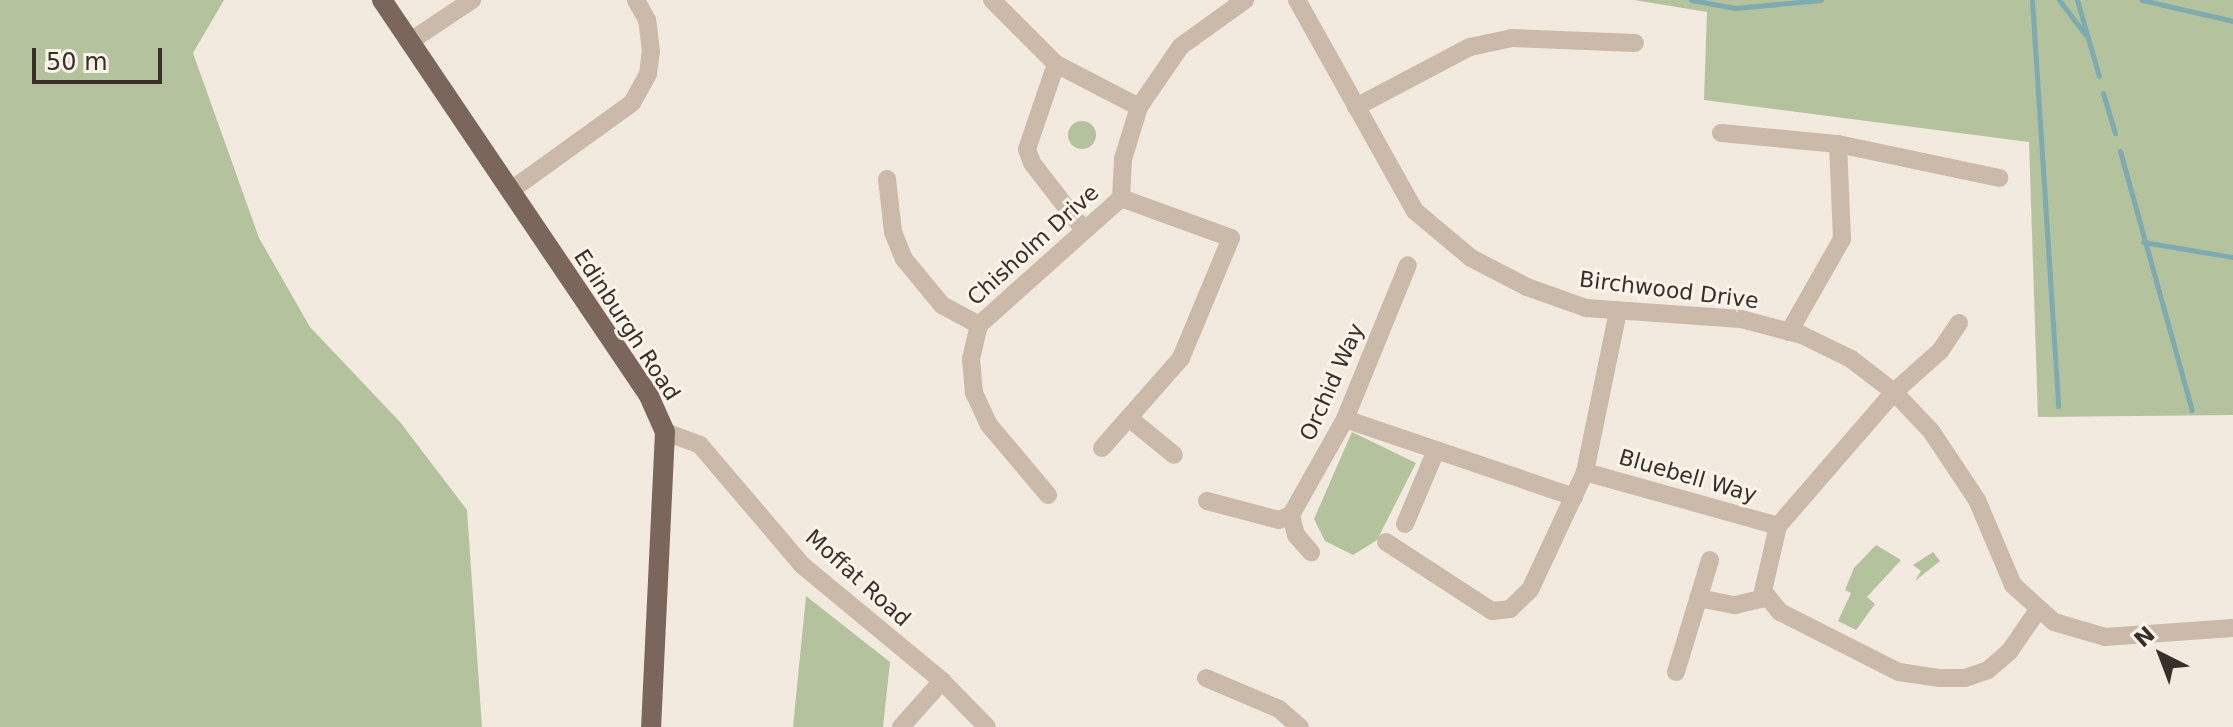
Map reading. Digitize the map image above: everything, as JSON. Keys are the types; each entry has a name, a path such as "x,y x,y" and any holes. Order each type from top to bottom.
{"main road":[{"name":"Edinburgh Road","path":"382,0 649,396 665,432 651,727"}],"street":[{"path":"409,42 472,0"},
{"path":"510,191 632,103 648,74 651,51 647,20 636,0"},
{"path":"992,0 1056,64 1139,107"},
{"path":"1102,448 1181,358 1231,238 1121,198 1123,159 1139,107 1181,46 1245,0"},
{"name":"Birchwood Drive","path":"1297,0 1401,189 1434,231 1527,287 1586,308 1741,319 1789,332 1851,359 1894,392 1960,471 2013,585 2038,610 2076,632 2105,637 2233,628"},
{"path":"1356,107 1470,47 1512,38 1635,43"},
{"path":"1056,64 1027,149 1032,163 1084,230"},
{"path":"1721,133 1838,144 1999,178"},
{"path":"1789,332 1842,239 1838,144"},
{"path":"887,179 893,232 904,259 942,305 979,325"},
{"name":"Chisholm Drive","path":"1048,495 989,425 974,393 971,359 979,325 1121,198"},
{"name":"Orchid Way","path":"1291,515 1345,419 1408,265"},
{"path":"1386,542 1492,611 1510,609 1530,590 1585,472 1618,311"},
{"path":"1959,323 1940,351 1894,392 1778,526 1762,580 1765,598 1780,612 1899,672 1939,678 1965,678 1988,670 2009,652 2038,610"},
{"path":"1129,418 1174,455"},
{"path":"1345,419 1435,453 1574,497"},
{"name":"Moffat Road","path":"665,432 700,445 802,565 942,681 987,727"},
{"path":"1405,524 1435,453"},
{"name":"Bluebell Way","path":"1585,472 1778,526"},
{"path":"1207,501 1279,520 1291,515 1296,535 1311,552"},
{"path":"1676,672 1710,560"},
{"path":"1698,598 1735,605 1765,598"},
{"path":"1206,678 1279,709 1300,727"},
{"path":"901,727 942,681"}],"green space":[{"path":"0,0 224,0 193,53 259,238 310,327 400,422 467,510 482,727 0,727"},
{"path":"1634,0 2233,0 2233,415 2038,417 2029,142 1704,100 1707,12"},
{"path":"1082,121 1092,125 1096,135 1092,145 1082,149 1072,145 1068,135 1072,125"},
{"path":"1352,432 1416,463 1377,540 1353,555 1325,541 1314,519"},
{"path":"1876,545 1901,560 1867,597 1875,604 1856,630 1838,621 1851,593 1845,590 1854,568"},
{"path":"1933,552 1940,561 1915,581 1921,571 1913,565"},
{"path":"806,596 890,662 883,727 793,727"}],"waterway":[{"path":"1691,0 1735,8 1821,0"},
{"path":"2032,0 2058,406"},
{"path":"2059,0 2085,34"},
{"path":"2077,0 2099,76"},
{"path":"2142,0 2233,21"},
{"path":"2103,93 2115,133"},
{"path":"2120,151 2192,410"},
{"path":"2143,242 2233,257"}]}
